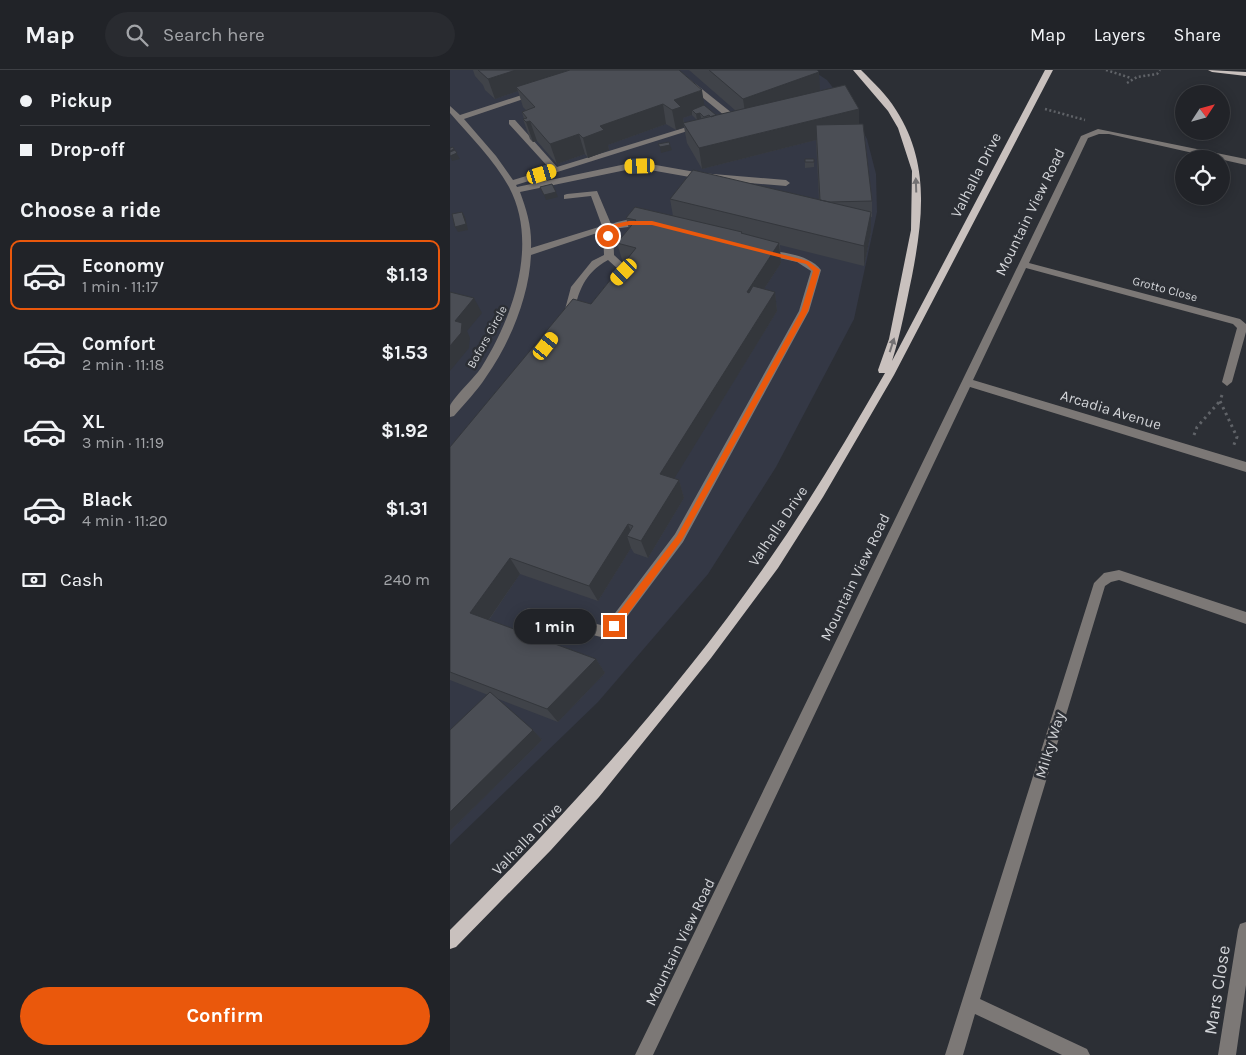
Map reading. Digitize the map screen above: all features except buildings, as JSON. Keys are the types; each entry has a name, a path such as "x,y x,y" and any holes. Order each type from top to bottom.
{"main road":[{"path":"857,70 880,92 892,110 902,128 916,171 916,230 894,339 870,408"},
{"name":"Valhalla Drive","path":"450,941 577,810 634,745 688,678 781,553 824,487 870,408 954,254 1049,70"},
{"path":"1212,70 1246,74"}],"street":[{"path":"673,70 736,122 746,124"},
{"path":"458,118 546,90"},
{"name":"Bofors Circle","path":"450,108 513,187 525,219 528,253 517,309 485,370 450,414"},
{"path":"512,122 555,170"},
{"path":"513,187 555,170 690,129"},
{"name":"Mountain View Road","path":"644,1055 1083,139 1093,132 1109,132 1246,162"},
{"path":"513,187 626,166 640,166 700,176 786,183"},
{"path":"567,198 593,192 608,228 609,256 624,270 612,284"},
{"path":"528,253 608,228 629,223 652,223"},
{"path":"529,614 601,631 608,630 614,626 679,538 804,311 816,270 808,263 753,249"},
{"path":"569,319 574,289 595,263 609,256"},
{"name":"Grotto Close","path":"1023,264 1233,320 1241,324 1242,328 1227,382"},
{"name":"Arcadia Avenue","path":"967,382 1246,467"},
{"name":"Milky Way","path":"954,1055 1100,583 1108,577 1119,575 1246,618"},
{"name":"Mars Close","path":"1227,1055 1246,930"},
{"path":"970,1002 1081,1055"}],"path":[{"path":"1106,70 1132,78"},
{"path":"1126,83 1132,78 1158,74 1160,70"},
{"path":"1044,108 1089,121"},
{"path":"1193,438 1197,426 1220,401 1227,382"},
{"path":"1220,401 1237,437 1232,450"}],"shaded area":[{"path":"450,70 812,70 827,80 851,111 867,139 876,174 877,212 854,319 776,467 708,574 598,702 450,845"}],"route":[{"path":"608,236 608,228 629,223 652,223 808,263 816,270 804,311 679,538 614,626"}]}
